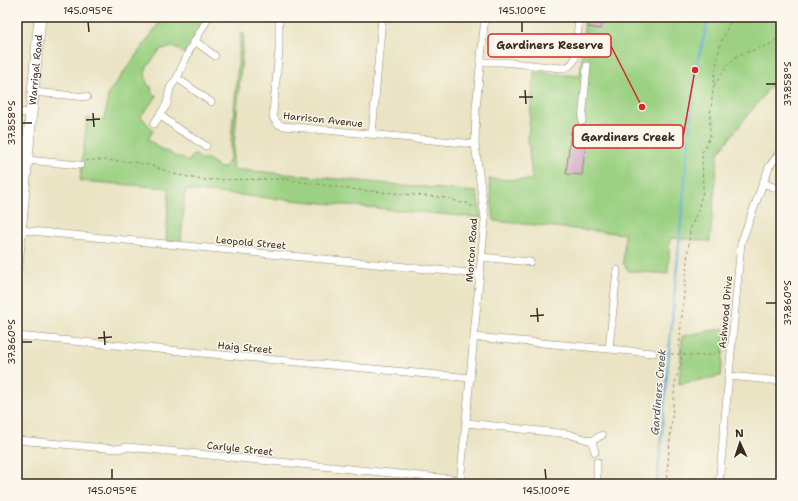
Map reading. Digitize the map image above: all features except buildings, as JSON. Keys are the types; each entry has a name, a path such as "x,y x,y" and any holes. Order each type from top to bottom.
{"highway":[{"name":"Warrigal Road","path":"17,266 20,208 27,160 40,17"}],"street":[{"path":"154,124 167,104 170,88 177,78 190,49 206,22 207,17"},
{"name":"Harrison Avenue","path":"279,17 279,50 273,113 274,120 278,124 283,126 475,144"},
{"path":"372,134 382,17"},
{"name":"Morton Road","path":"461,482 485,219 475,144 476,108 485,17"},
{"path":"481,60 561,68 570,65 574,61 575,56 579,17"},
{"path":"195,41 215,56"},
{"path":"582,121 587,66"},
{"path":"177,78 211,102"},
{"path":"33,92 87,97"},
{"path":"17,112 31,113"},
{"path":"160,115 177,128 206,146"},
{"name":"Ashwood Drive","path":"719,484 741,243 769,167 781,151"},
{"path":"27,160 80,164"},
{"path":"763,183 781,190"},
{"name":"Leopold Street","path":"20,230 480,274"},
{"path":"482,257 530,262"},
{"path":"609,349 617,270"},
{"name":"Haig Street","path":"17,336 471,378"},
{"path":"474,337 653,353"},
{"path":"729,376 781,381"},
{"path":"467,423 568,434 592,441 602,435"},
{"name":"Carlyle Street","path":"17,440 116,449 128,447 461,482"},
{"path":"592,441 595,452"},
{"path":"597,462 597,484"}],"path":[{"path":"666,484 675,384 682,362 679,347 690,230 698,210 703,191 702,153 710,137 710,116 720,45 730,22 734,17"},
{"path":"714,86 729,63 738,55 769,45 781,35"},
{"path":"80,164 89,160 133,162 153,166 174,174 202,180 284,180 349,189 448,198 461,203 468,203 470,206 484,208"},
{"path":"663,353 704,356 719,351 731,350"}],"green space":[{"path":"157,17 205,17 184,54 175,47 161,49 147,67 145,74 147,84 151,87 152,93 157,96 141,116 153,131 148,139 164,151 169,152 176,157 182,157 188,162 194,154 204,161 207,158 220,168 224,168 230,159 241,33 244,33 232,169 477,192 481,218 185,190 181,242 166,241 169,188 80,181 87,118 105,120 108,94 158,25"},
{"path":"585,17 781,17 781,73 718,153 710,241 670,238 668,274 629,271 623,263 625,234 494,221 489,179 532,180 528,138 534,72 580,76"},
{"path":"725,328 721,376 679,384 682,336"}],"waterway":[{"name":"Gardiners Creek","path":"657,484 695,70 707,25 712,17"}],"place":[{"name":"Gardiners Creek","path":"695,70"},
{"name":"Gardiners Reserve","path":"642,107"}]}
